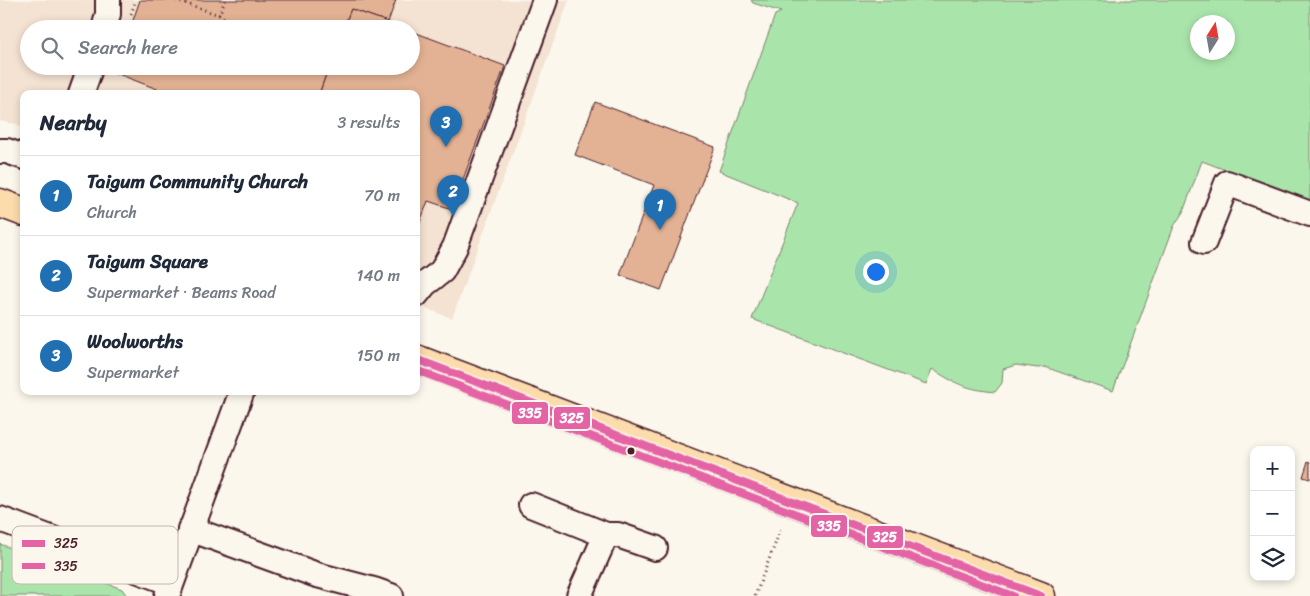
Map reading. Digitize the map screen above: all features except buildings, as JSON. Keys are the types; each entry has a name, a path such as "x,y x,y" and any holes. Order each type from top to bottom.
{"main road":[{"path":"0,203 20,210"},
{"path":"420,361 1041,596"}],"street":[{"path":"106,20 108,0"},
{"path":"420,285 442,271 455,247 545,0"},
{"path":"82,90 88,75"},
{"path":"0,151 7,151 20,156"},
{"path":"1204,242 1227,183 1310,214"},
{"path":"178,564 240,395"},
{"path":"531,505 606,535 618,535 654,548"},
{"path":"0,519 17,526"},
{"path":"190,529 317,575 391,596"},
{"path":"579,596 606,535"},
{"path":"155,584 169,590"}],"path":[{"path":"176,0 227,20"},
{"path":"219,16 225,0"},
{"path":"755,596 782,526"}],"shaded area":[{"path":"0,0 569,0 452,318 420,306 420,90 20,90 20,126 0,121"}],"green space":[{"path":"751,0 1310,0 1310,202 1202,161 1183,212 1174,226 1113,391 1045,367 1016,365 1003,369 1002,383 995,392 962,385 932,369 926,384 752,319 798,203 719,171 775,15 781,12 753,3"},
{"path":"0,544 12,548 12,584 108,584 122,589 127,596 0,596"}],"transit line":[{"name":"325","path":"420,361 1041,596"},
{"name":"335","path":"420,372 1013,596"}],"place":[{"name":"Woolworths","path":"446,147"},
{"name":"Taigum Square","path":"453,216"},
{"name":"Taigum Community Church","path":"660,230"}]}
